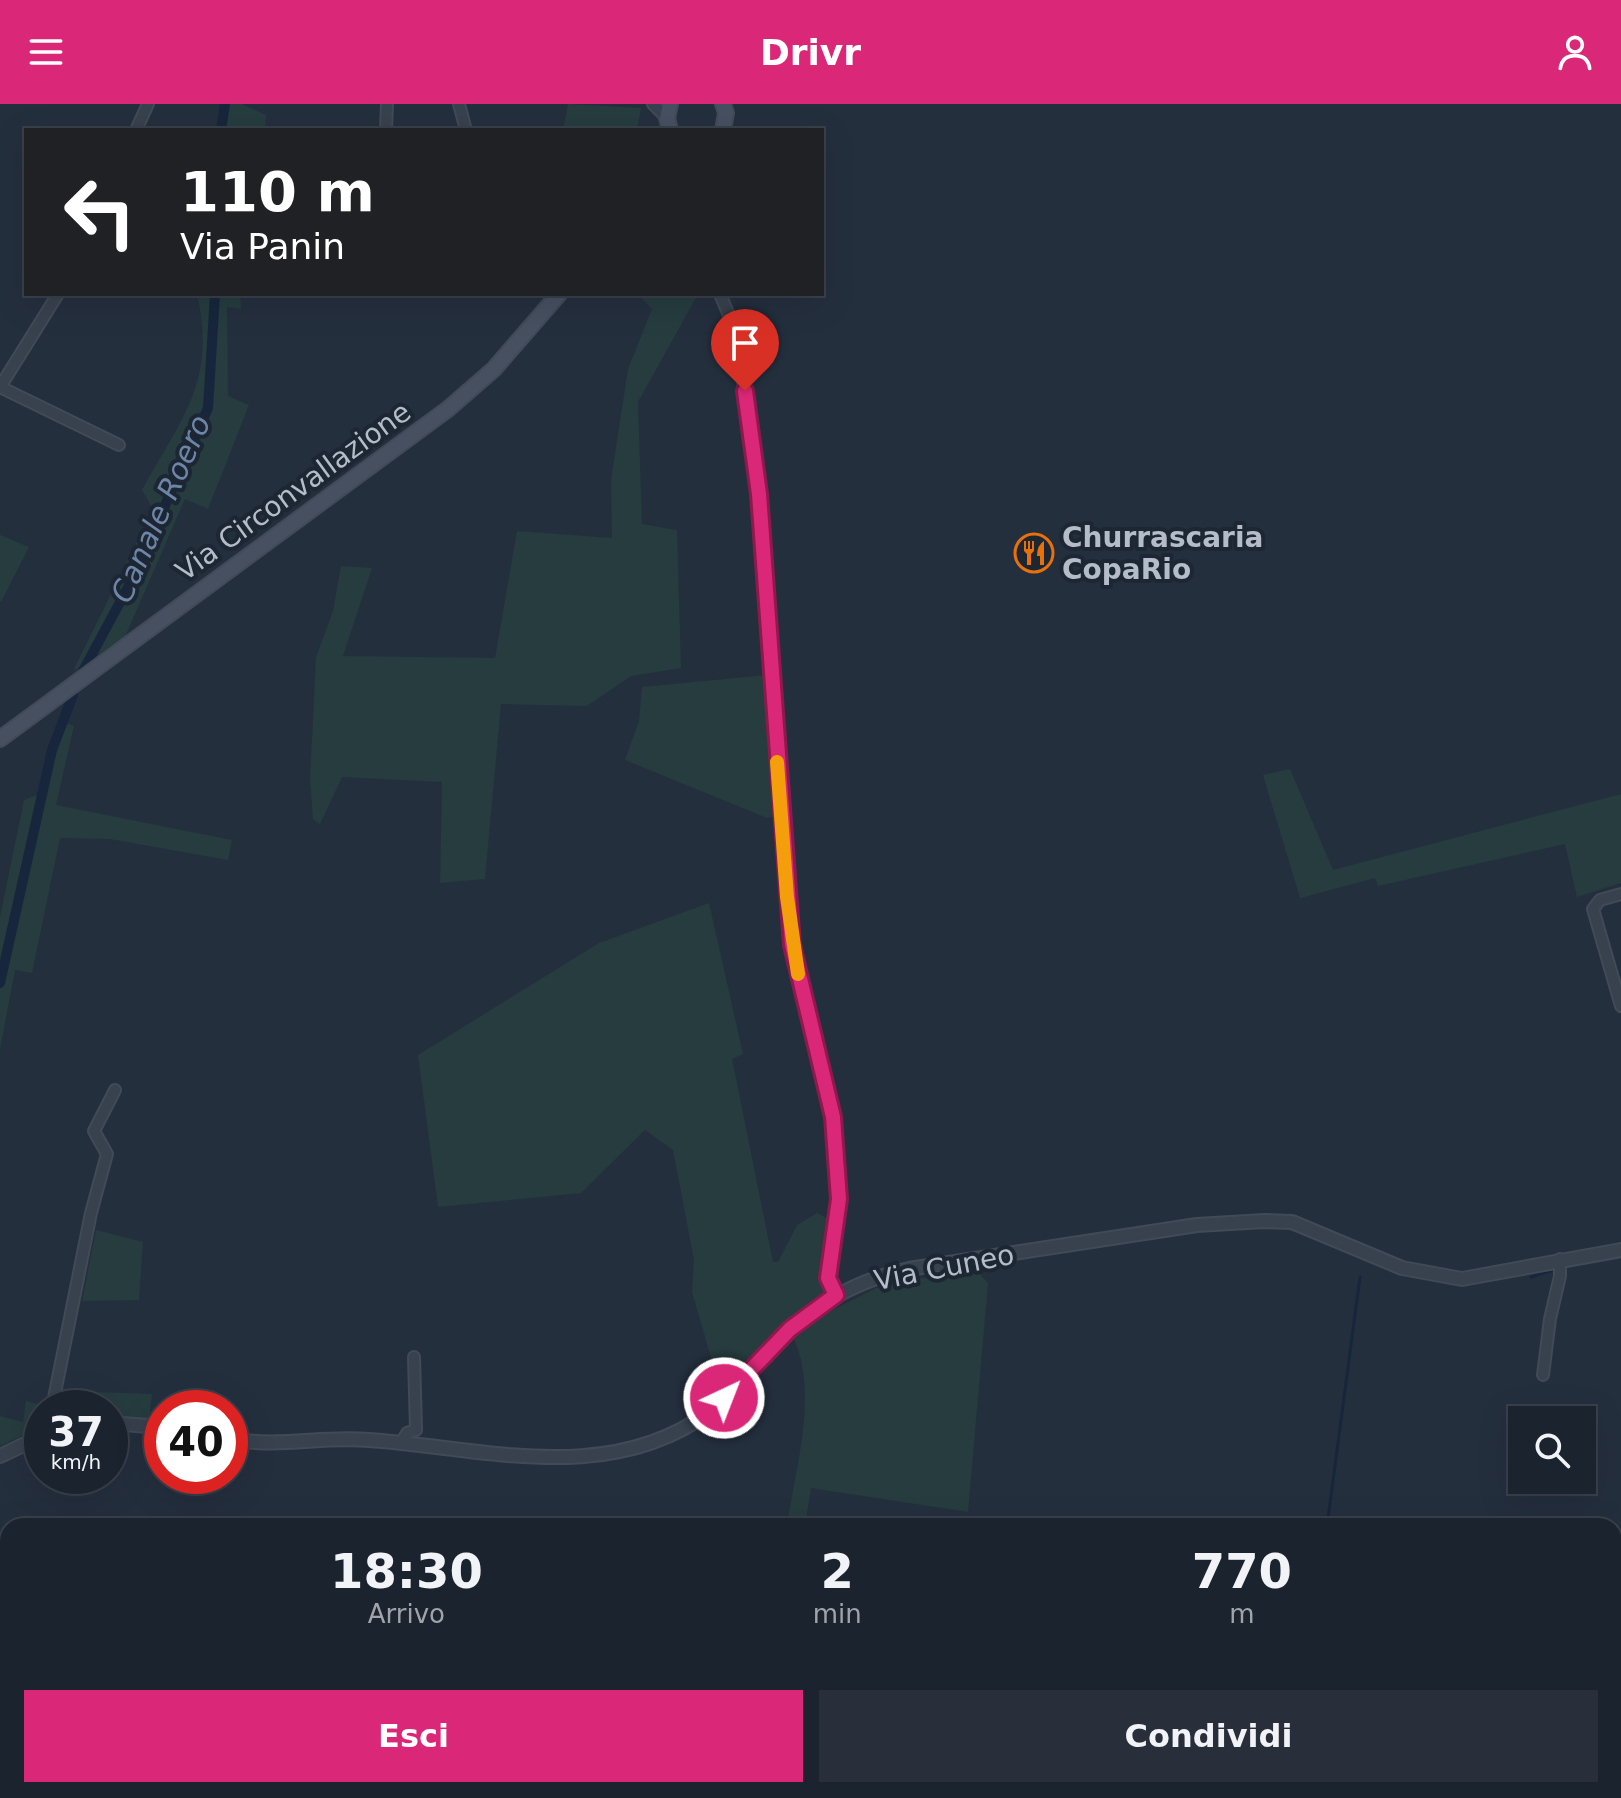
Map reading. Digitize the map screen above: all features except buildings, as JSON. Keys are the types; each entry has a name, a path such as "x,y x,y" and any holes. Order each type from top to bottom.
{"main road":[{"path":"723,104 726,113 723,128"},
{"name":"Via Circonvallazione","path":"0,739 448,409 494,369 557,296"}],"street":[{"path":"137,128 148,104"},
{"path":"386,128 387,104"},
{"path":"459,104 465,128"},
{"path":"653,104 669,117"},
{"path":"57,296 0,387 119,445"},
{"path":"721,296 736,332 759,494 792,945 833,1117 839,1199 828,1278 836,1295"},
{"path":"1621,894 1600,900 1593,909 1621,1006"},
{"path":"56,1390 91,1213 107,1154 94,1131 115,1090"},
{"name":"Via Cuneo","path":"248,1442 272,1445 342,1439 559,1459 585,1459 641,1448 671,1435 711,1411 790,1329 836,1295 862,1282 909,1269 1197,1225 1292,1222 1402,1268 1435,1277 1490,1277 1560,1259 1621,1250"},
{"path":"1543,1375 1550,1319 1560,1276 1560,1259"},
{"path":"414,1357 416,1430 425,1446"},
{"path":"401,1443 407,1433 416,1430"},
{"path":"0,1456 24,1445"}],"green space":[{"path":"227,104 242,104 266,115 265,128 224,128"},
{"path":"568,104 641,108 637,128 563,128"},
{"path":"197,296 240,296 241,309 227,307 228,396 249,405 208,509 185,499 125,637 73,671 153,509 142,490 192,397 199,375 202,324"},
{"path":"697,296 638,402 642,524 677,530 681,668 631,676 587,706 501,704 485,879 440,883 442,782 342,777 320,824 313,819 310,779 316,657 333,611 341,566 372,568 343,656 495,658 517,531 612,538 611,480 628,369 652,309 641,298"},
{"path":"0,535 29,547 1,602 0,601"},
{"path":"766,675 776,816 767,818 625,760 639,721 642,687"},
{"path":"59,721 74,726 56,805 232,840 228,860 110,839 60,838 32,973 15,970 0,1049 0,917 24,800 40,794"},
{"path":"1290,769 1333,870 1621,794 1621,883 1577,897 1565,844 1378,886 1375,878 1300,898 1263,775"},
{"path":"709,903 743,1054 732,1059 773,1262 778,1262 797,1225 817,1213 830,1220 824,1257 825,1291 815,1300 819,1317 876,1288 974,1268 988,1283 968,1512 811,1488 806,1518 788,1518 804,1423 803,1371 797,1346 786,1324 701,1410 691,1397 716,1375 692,1292 694,1260 673,1150 645,1130 581,1193 438,1207 418,1055 599,943"},
{"path":"96,1230 143,1242 139,1300 82,1301"},
{"path":"128,1393 144,1394 144,1420 128,1420"},
{"path":"24,1415 24,1435 0,1446 0,1416 23,1422"}],"waterway":[{"name":"Canale Roero","path":"221,128 225,104"},
{"name":"Canale Roero","path":"84,669 133,578 208,408 215,296"},
{"name":"Canale Roero","path":"0,983 52,750 73,695"},
{"path":"1531,1277 1556,1269"},
{"path":"1328,1518 1360,1277"}],"slow traffic":[{"path":"777,762 787,897 798,974"}],"place":[{"name":"Churrascaria CopaRio","path":"1034,553"}],"route":[{"path":"724,1398 790,1329 815,1307 836,1295 828,1278 839,1199 829,1095 792,945 765,557 745,391"}]}
